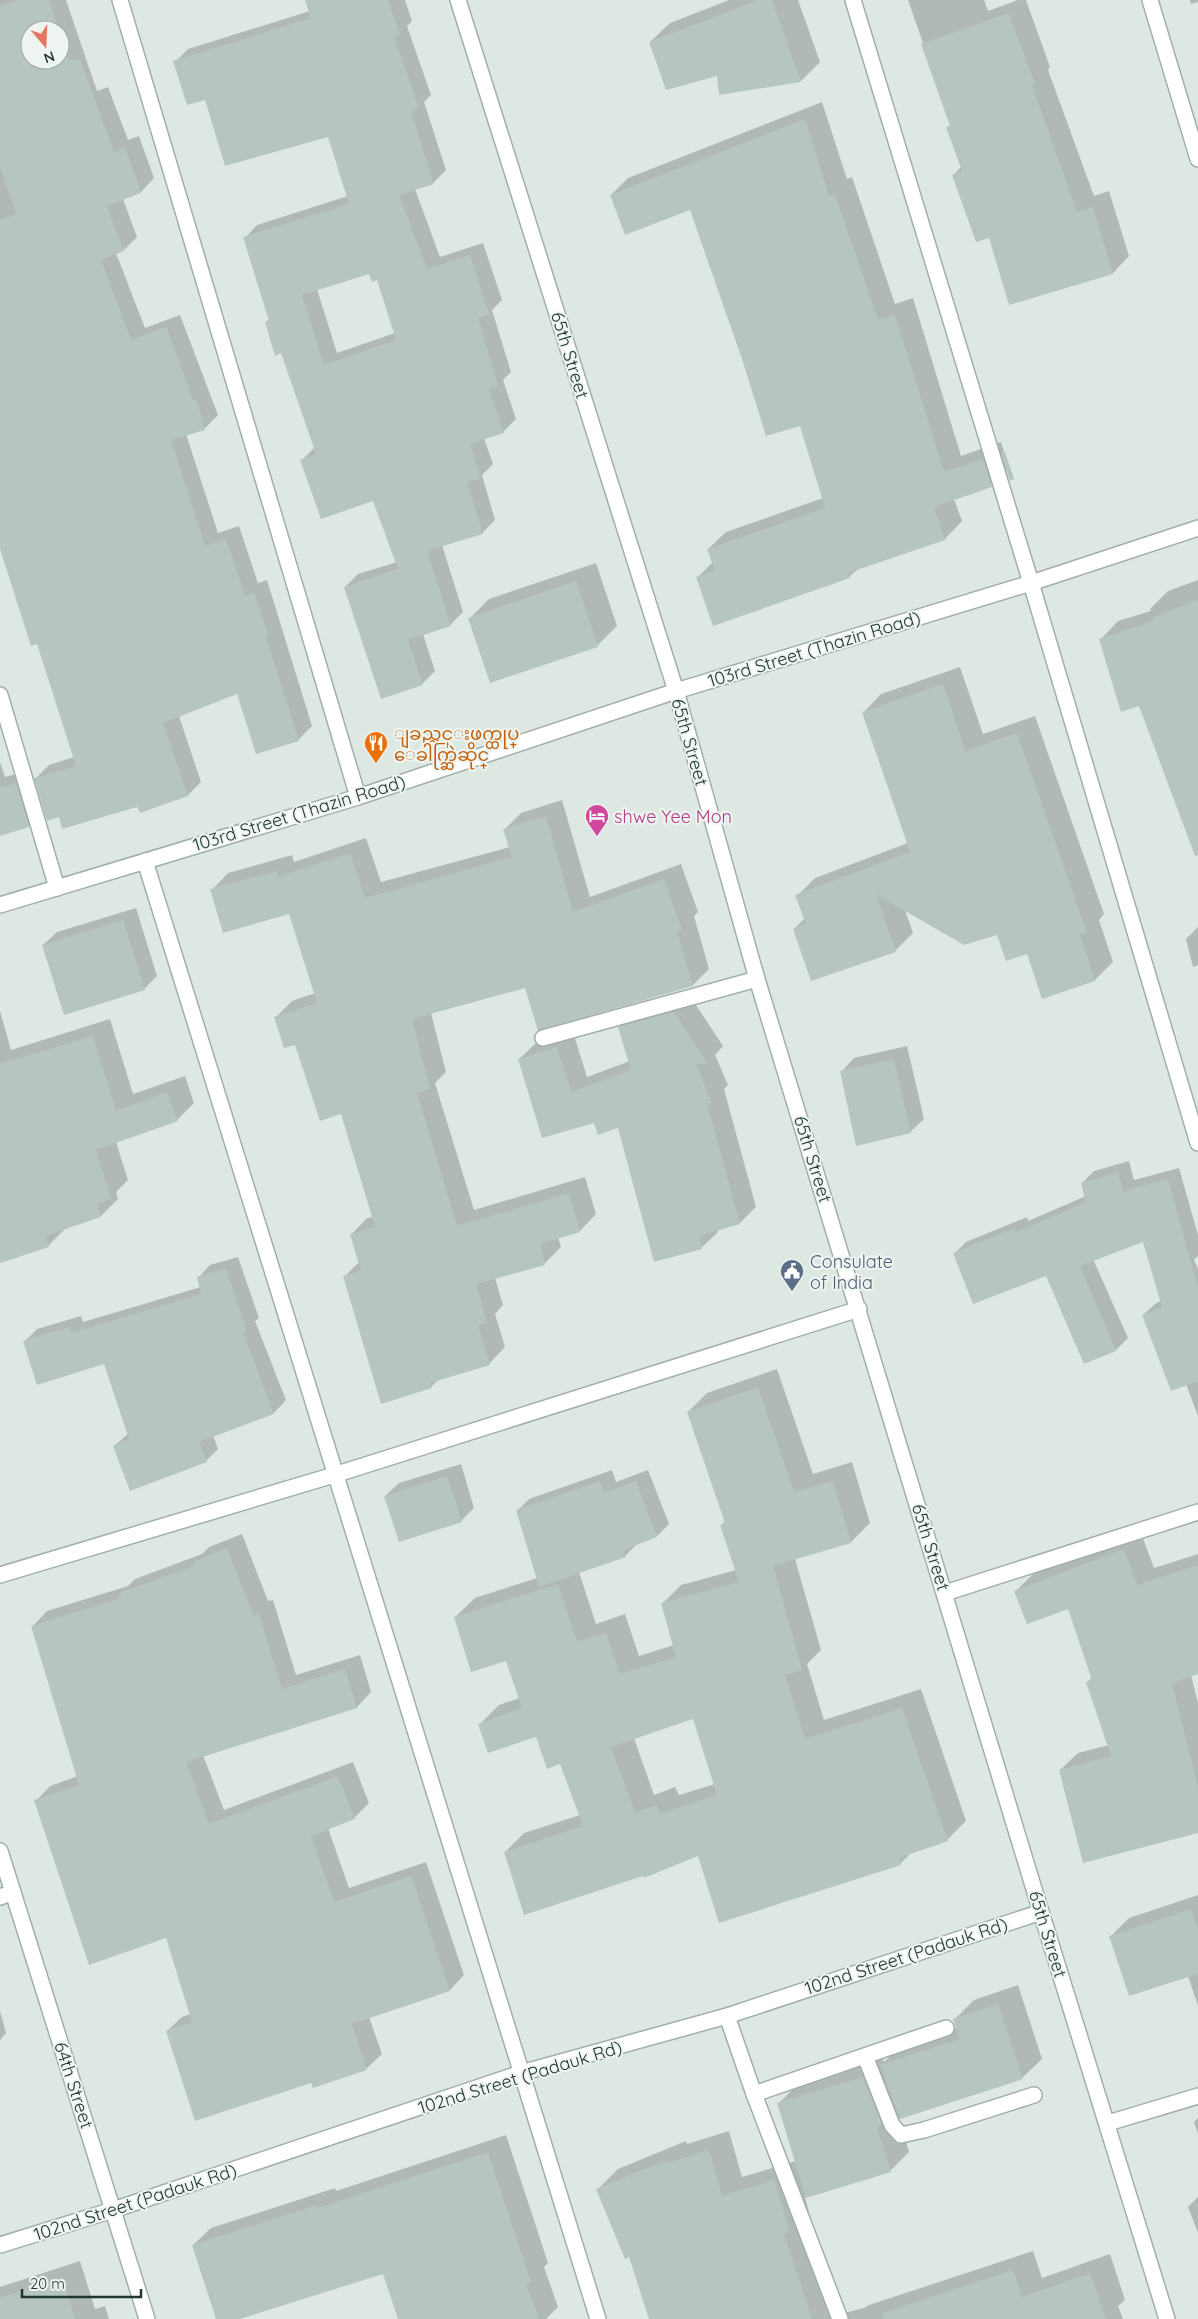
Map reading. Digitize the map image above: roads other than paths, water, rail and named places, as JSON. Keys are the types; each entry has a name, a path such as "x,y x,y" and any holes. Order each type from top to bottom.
{"street":[{"path":"120,0 358,797"},
{"name":"65th Street","path":"458,0 676,691 757,979 1041,1912 1168,2319"},
{"path":"853,0 1031,583 1198,1143"},
{"path":"1150,0 1198,159"},
{"name":"103rd Street (Thazin Road)","path":"0,905 358,797 676,691 1031,583 1198,528"},
{"path":"0,695 57,888"},
{"path":"145,861 334,1475 598,2319"},
{"path":"543,1038 757,979"},
{"path":"0,1574 334,1475 859,1309"},
{"path":"945,1593 1198,1512"},
{"name":"64th Street","path":"0,1851 7,1895 113,2210 147,2319"},
{"name":"102nd Street (Padauk Rd)","path":"0,2245 113,2210 521,2073 727,2016 1041,1912"},
{"path":"727,2016 754,2094 840,2319"},
{"path":"754,2094 946,2028"},
{"path":"865,2056 892,2125 901,2136 1034,2095"},
{"path":"1108,2123 1198,2096"}],"place":[{"name":"ျခည္လင္းဖက္ထုပ္ ေခါက္ဆြဲဆိုင္","path":"376,764"},
{"name":"shwe Yee Mon","path":"597,837"},
{"name":"Consulate of India","path":"792,1292"}]}
